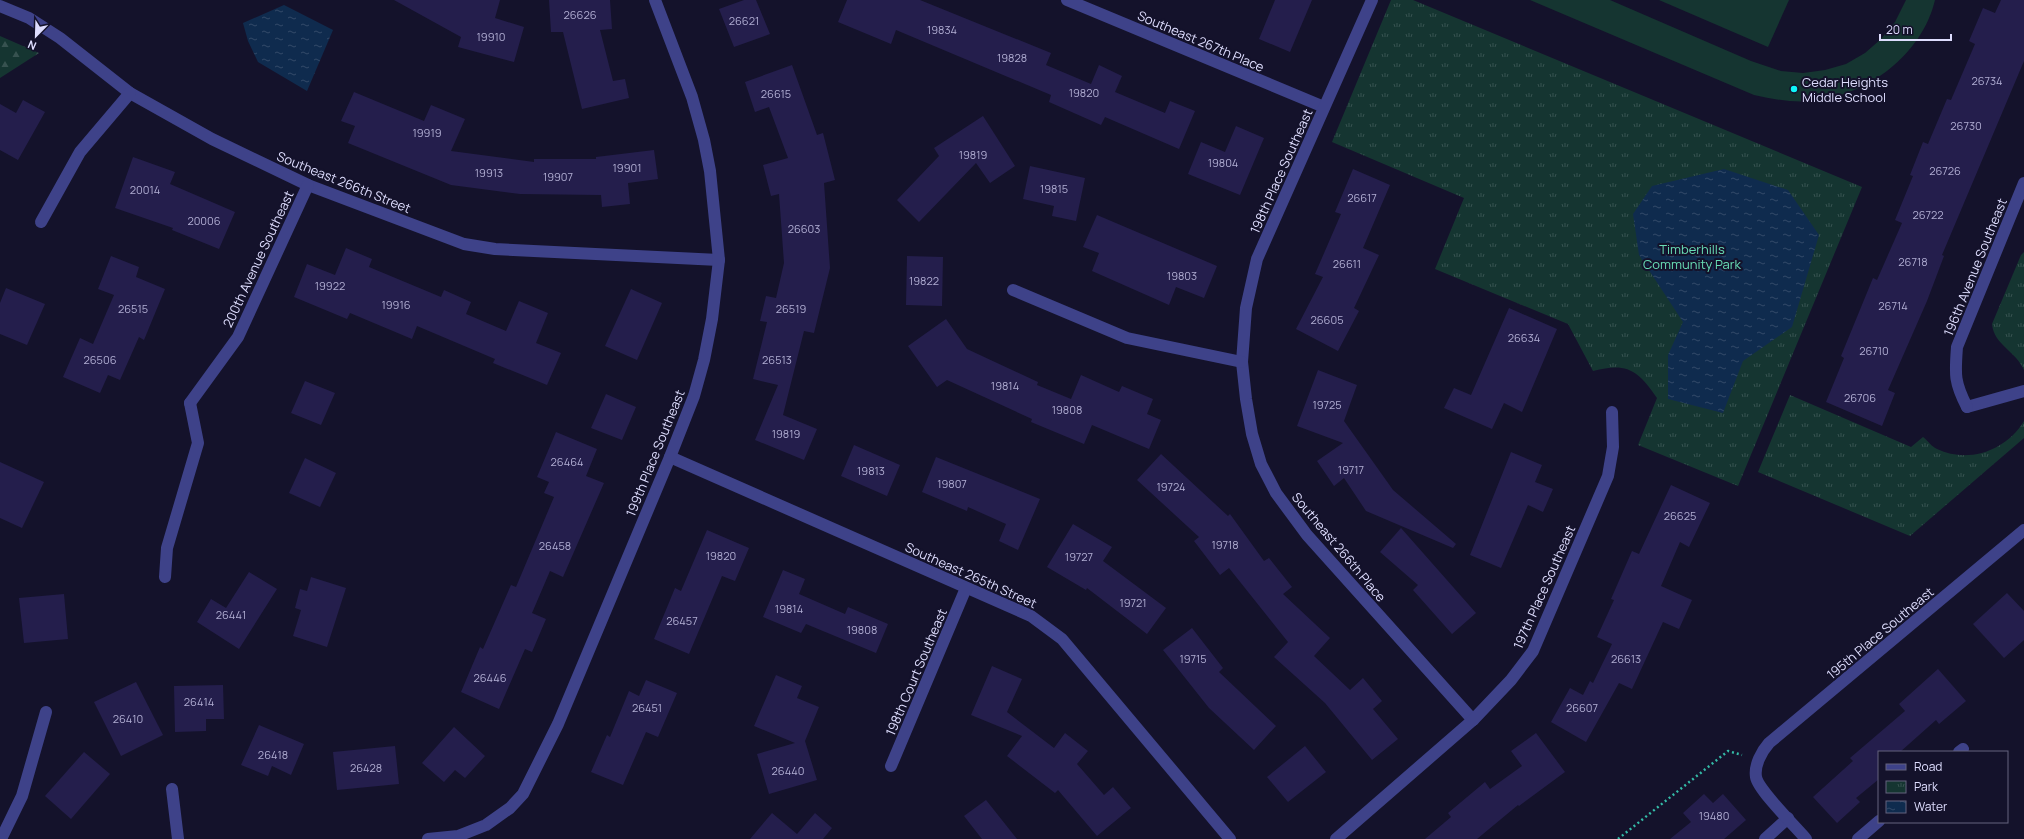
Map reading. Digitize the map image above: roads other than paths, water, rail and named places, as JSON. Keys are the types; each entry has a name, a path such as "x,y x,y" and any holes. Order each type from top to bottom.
{"street":[{"name":"199th Place Southeast","path":"428,839 458,836 486,825 510,808 523,794 558,724 670,457 694,396 704,360 712,319 719,260 710,171 704,140 692,98 655,0"},
{"name":"Southeast 267th Place","path":"1067,0 1324,107"},
{"name":"198th Place Southeast","path":"1242,362 1246,308 1257,259 1372,0"},
{"name":"Southeast 266th Street","path":"0,6 29,18 60,38 130,93 212,139 308,184 464,244 495,249 719,260"},
{"path":"41,222 80,152 130,93"},
{"name":"196th Avenue Southeast","path":"2024,183 2021,200 1957,347 1955,376 1960,394 1967,407 2024,391"},
{"name":"200th Avenue Southeast","path":"165,576 167,548 198,443 190,403 238,336 308,184"},
{"path":"1013,290 1127,338 1242,362"},
{"name":"Southeast 266th Place","path":"1242,362 1252,434 1261,464 1276,493 1308,535 1473,720"},
{"name":"197th Place Southeast","path":"1336,839 1473,720 1511,680 1533,651 1608,476 1613,447 1612,412"},
{"name":"Southeast 265th Street","path":"670,457 1031,616 1062,639 1230,839"},
{"name":"195th Place Southeast","path":"1788,818 1758,783 1756,776 1762,752 1770,743 2024,530"},
{"name":"198th Court Southeast","path":"891,766 966,588"},
{"path":"1,839 22,796 46,712"},
{"path":"172,789 178,839"},
{"path":"1764,839 1788,818 1806,839"},
{"path":"1858,839 1878,822"}],"water":[{"path":"284,5 333,30 307,91 258,62 248,41 243,23"},
{"path":"1724,169 1788,190 1819,235 1792,327 1743,361 1723,413 1668,399 1668,355 1683,322 1639,255 1633,214 1652,186"}],"place":[{"name":"Cedar Heights Middle School","path":"1794,89"}],"park label":[{"name":"Timberhills Community Park","path":"1692,256"}]}
